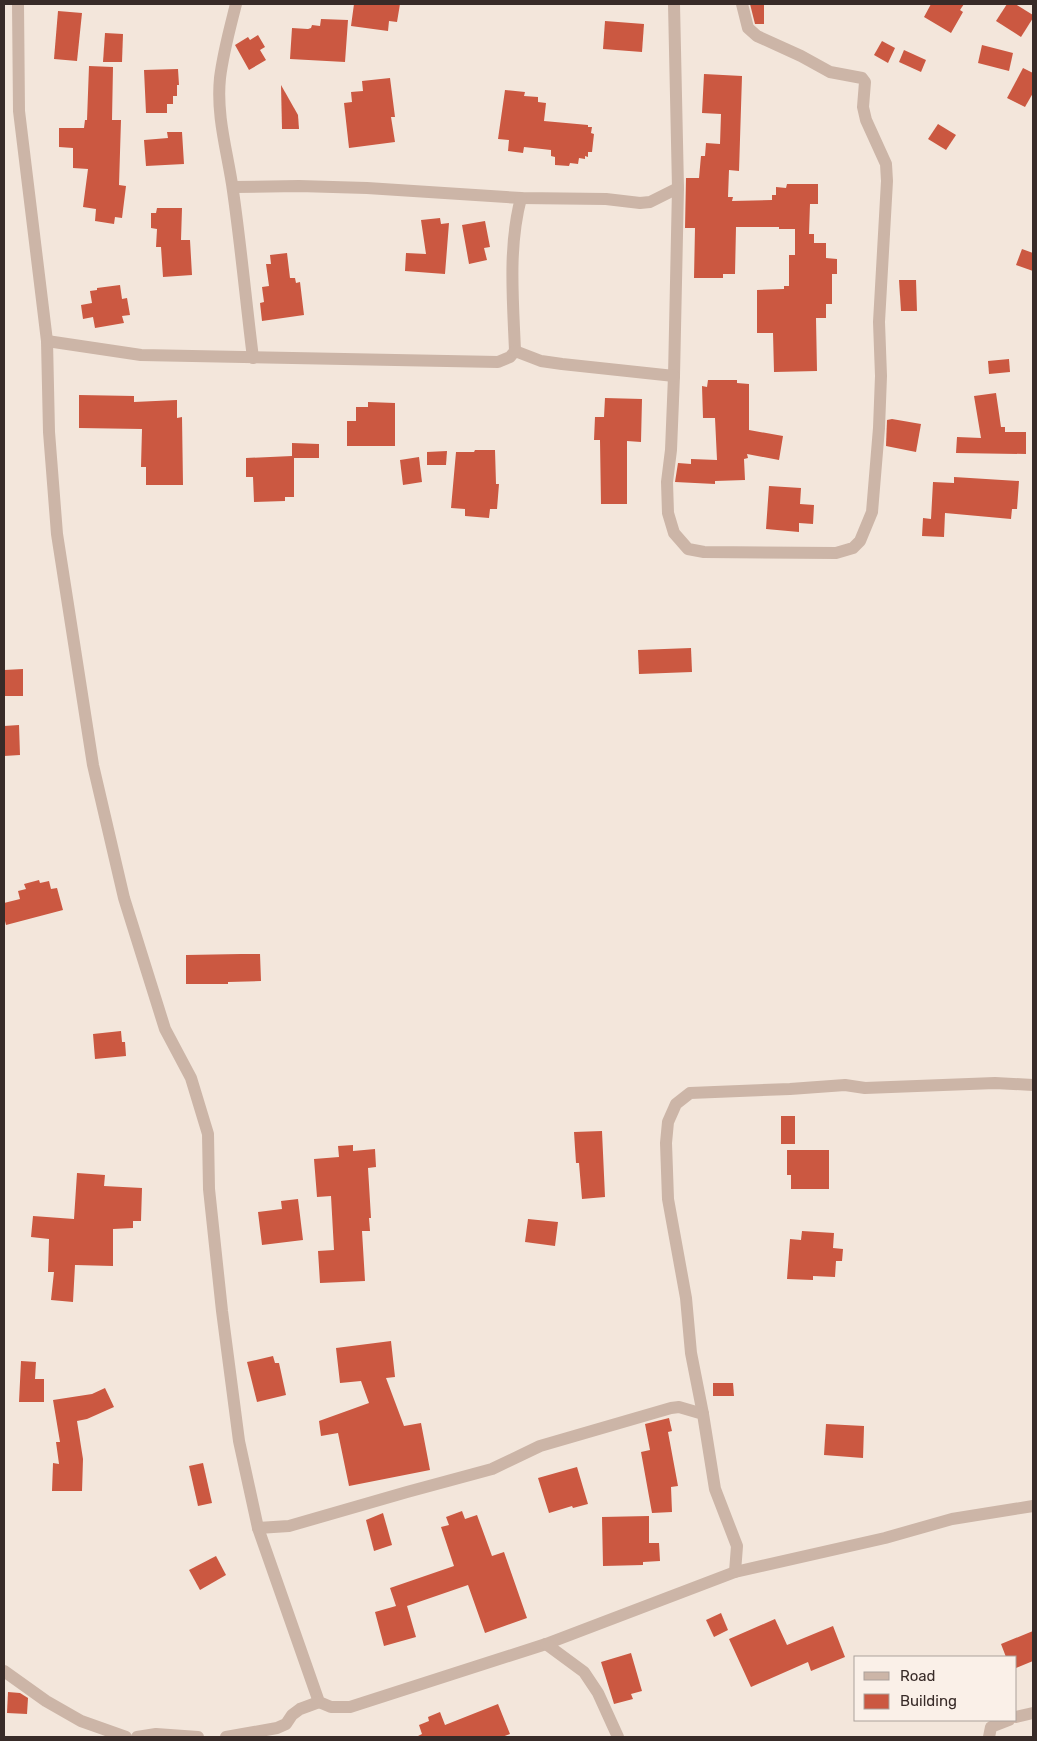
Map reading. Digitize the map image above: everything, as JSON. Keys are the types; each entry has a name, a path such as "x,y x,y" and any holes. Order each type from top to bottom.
{"street":[{"path":"18,4 19,112 47,341 49,432 57,534 93,765 124,898 165,1029 191,1078 208,1134 209,1189 222,1311 239,1441 258,1528 319,1702"},
{"path":"236,4 220,78 220,108 241,246 253,358"},
{"path":"674,4 678,188 674,376 671,450 667,482 668,513 674,533 688,549 704,552 836,553 853,548 860,541 872,512 879,428 881,376 879,322 887,181 886,164 866,120 863,107 865,82 862,78 830,72 801,56 757,36 748,28 742,4"},
{"path":"233,187 367,188 521,198 606,199 640,203 650,202 678,188"},
{"path":"47,341 141,354 498,362 510,357 515,351 513,248 516,219 521,198"},
{"path":"515,351 541,361 674,376"},
{"path":"735,1572 737,1546 714,1489 703,1414 691,1353 686,1298 668,1199 666,1143 668,1122 676,1104 690,1093 845,1085 865,1088 996,1083 1033,1085"},
{"path":"258,1528 298,1524 492,1469 540,1446 671,1408 680,1407 703,1414"},
{"path":"226,1737 277,1728 286,1724 292,1715 300,1709 319,1702 331,1707 350,1707 546,1644 735,1572 885,1538 952,1519 1033,1506"},
{"path":"546,1644 584,1672 598,1693 618,1737"},
{"path":"4,1671 46,1701 81,1722 126,1737"},
{"path":"1017,1717 1033,1713"},
{"path":"989,1737 991,1727 1006,1721"},
{"path":"137,1737 156,1734 198,1737"}],"building":[{"path":"354,4 400,4 397,22 389,21 388,31 351,26"},
{"path":"750,4 764,4 764,24 755,24"},
{"path":"931,4 964,4 960,10 963,12 951,33 924,17"},
{"path":"1007,4 1015,4 1033,15 1021,37 996,21"},
{"path":"58,11 82,13 77,61 54,59"},
{"path":"321,19 348,20 345,62 290,59 292,28 308,29 312,25 320,26"},
{"path":"605,21 644,24 642,52 603,49"},
{"path":"105,33 123,34 122,62 103,62"},
{"path":"258,35 265,47 260,50 266,60 249,70 235,45 248,37 250,40"},
{"path":"882,41 895,48 888,63 874,55"},
{"path":"982,45 1013,53 1009,71 978,63"},
{"path":"904,50 926,60 921,72 899,62"},
{"path":"89,66 113,67 112,120 121,120 119,185 126,186 122,218 115,217 114,224 95,221 96,209 83,207 88,169 73,168 73,148 59,147 59,128 84,128 85,120 87,120"},
{"path":"1023,68 1033,73 1033,93 1025,107 1007,98"},
{"path":"178,69 179,85 177,85 177,96 173,96 173,104 167,104 167,113 146,113 144,70"},
{"path":"704,74 742,76 739,171 729,170 728,197 733,197 732,201 772,200 772,195 776,195 776,187 786,188 787,184 818,184 818,204 810,204 809,234 814,234 814,243 826,243 826,258 837,259 837,274 832,274 832,304 826,304 826,318 816,318 817,371 774,372 773,333 757,333 757,290 784,289 784,286 789,286 789,255 795,255 795,229 736,227 735,274 723,274 723,278 694,278 695,228 685,228 686,178 699,178 701,156 705,156 706,143 720,144 721,114 702,113"},
{"path":"390,78 395,117 391,117 395,142 349,148 344,103 352,102 351,92 363,91 362,81"},
{"path":"281,85 298,115 299,129 282,129"},
{"path":"505,90 525,92 524,96 538,97 538,102 546,103 544,121 592,127 591,133 594,134 592,152 588,152 588,157 585,156 585,159 579,158 578,164 570,163 569,166 555,165 555,157 551,156 551,150 524,147 523,153 508,151 509,140 498,139"},
{"path":"938,124 956,135 946,150 928,139"},
{"path":"167,132 182,132 184,164 146,166 144,140 168,138"},
{"path":"157,208 182,208 181,240 190,240 192,275 163,277 161,247 156,247 157,229 151,228 151,213 156,213"},
{"path":"440,218 441,224 449,223 445,274 405,271 406,253 426,254 421,220"},
{"path":"485,221 490,247 484,248 487,260 469,264 462,225"},
{"path":"1022,249 1033,253 1033,271 1016,265"},
{"path":"287,253 290,278 295,278 296,283 300,282 304,315 262,321 260,303 264,302 262,287 269,286 266,264 271,264 270,255"},
{"path":"899,280 916,280 917,311 901,311"},
{"path":"120,285 122,299 127,298 130,315 122,316 124,323 95,328 93,317 83,319 81,305 92,303 90,291 97,290 97,288"},
{"path":"1009,359 1010,372 989,374 988,361"},
{"path":"708,380 737,380 737,383 749,384 749,430 783,436 779,460 747,454 748,458 744,459 745,480 715,481 715,484 675,482 678,463 691,464 691,459 717,460 715,418 703,418 702,386 707,387"},
{"path":"996,393 1001,427 1005,427 1005,432 1026,432 1026,454 956,453 957,437 981,438 974,396"},
{"path":"79,395 134,396 134,402 177,400 177,418 182,417 183,485 146,485 146,467 141,467 142,429 79,428"},
{"path":"605,398 642,399 641,442 627,441 627,504 601,504 600,440 594,440 595,417 604,417"},
{"path":"368,402 395,403 395,446 347,446 347,421 356,421 356,407 368,407"},
{"path":"892,419 921,424 916,452 886,446 887,420"},
{"path":"292,443 319,444 319,458 294,458 294,497 285,497 285,501 254,502 253,477 246,477 246,458 292,456"},
{"path":"475,450 495,450 496,484 499,484 497,509 490,509 489,518 465,516 465,509 451,508 456,452 474,452"},
{"path":"447,451 446,465 427,465 427,452"},
{"path":"419,457 422,482 403,485 400,460"},
{"path":"954,477 1019,481 1017,509 1012,509 1011,519 945,513 944,537 922,536 923,518 931,519 933,482 954,483"},
{"path":"769,486 801,488 800,504 814,505 813,524 799,523 799,532 766,529"},
{"path":"691,648 692,672 639,674 638,650"},
{"path":"23,669 23,696 4,696 4,670"},
{"path":"19,725 20,755 4,756 4,726"},
{"path":"39,880 40,883 49,881 51,889 57,888 63,910 6,925 4,903 20,899 18,891 26,889 24,884"},
{"path":"260,954 261,981 228,982 228,984 186,984 186,955"},
{"path":"121,1031 122,1042 125,1042 126,1056 95,1059 93,1034"},
{"path":"781,1116 795,1116 795,1144 781,1144"},
{"path":"602,1131 605,1197 582,1199 579,1163 576,1163 574,1132"},
{"path":"353,1145 353,1151 375,1149 376,1167 368,1168 370,1231 362,1231 365,1281 320,1283 318,1251 334,1250 331,1196 317,1197 314,1159 339,1157 338,1146"},
{"path":"787,1150 829,1150 829,1189 791,1189 791,1175 787,1175"},
{"path":"77,1173 105,1175 104,1186 142,1188 141,1221 133,1221 133,1228 113,1229 113,1266 75,1265 73,1302 51,1300 54,1272 48,1272 49,1239 31,1237 33,1216 74,1219"},
{"path":"298,1199 303,1240 262,1245 258,1212 282,1209 281,1201"},
{"path":"528,1219 558,1222 555,1246 525,1242"},
{"path":"802,1231 834,1233 833,1248 843,1249 842,1261 836,1261 835,1277 813,1276 813,1280 787,1279 790,1239 801,1240"},
{"path":"391,1341 395,1377 386,1378 404,1426 421,1423 430,1470 349,1486 338,1433 321,1436 319,1421 369,1403 361,1381 340,1383 336,1348"},
{"path":"273,1356 275,1363 279,1363 286,1395 257,1402 247,1362"},
{"path":"21,1361 36,1362 35,1379 44,1379 44,1402 19,1402"},
{"path":"713,1383 733,1383 734,1396 713,1396"},
{"path":"105,1388 114,1407 87,1419 77,1421 83,1459 82,1491 52,1491 53,1463 59,1464 56,1442 60,1442 53,1400 92,1394"},
{"path":"669,1418 672,1431 668,1432 678,1486 671,1487 672,1512 652,1513 641,1452 650,1450 645,1424"},
{"path":"826,1424 864,1426 863,1458 824,1455"},
{"path":"203,1463 212,1503 198,1506 189,1466"},
{"path":"577,1467 588,1504 573,1508 572,1506 549,1513 538,1478"},
{"path":"462,1511 465,1519 477,1515 492,1556 504,1552 527,1618 485,1633 468,1585 407,1606 416,1637 384,1646 375,1612 396,1606 390,1588 454,1566 441,1527 449,1525 446,1517"},
{"path":"383,1513 392,1545 374,1551 366,1520"},
{"path":"649,1516 649,1543 659,1543 660,1561 643,1562 643,1565 603,1566 602,1517"},
{"path":"216,1556 226,1575 200,1590 189,1570"},
{"path":"721,1613 728,1630 714,1637 706,1620"},
{"path":"775,1619 787,1645 833,1626 845,1657 811,1671 808,1662 751,1687 729,1639"},
{"path":"1033,1631 1033,1661 1017,1668 1017,1656 1006,1656 1001,1644"},
{"path":"631,1653 642,1691 631,1694 633,1699 614,1704 601,1662"},
{"path":"8,1692 20,1693 28,1698 27,1714 7,1713"},
{"path":"498,1704 510,1734 502,1737 416,1737 422,1734 419,1725 429,1721 428,1717 440,1712 445,1725"}]}
